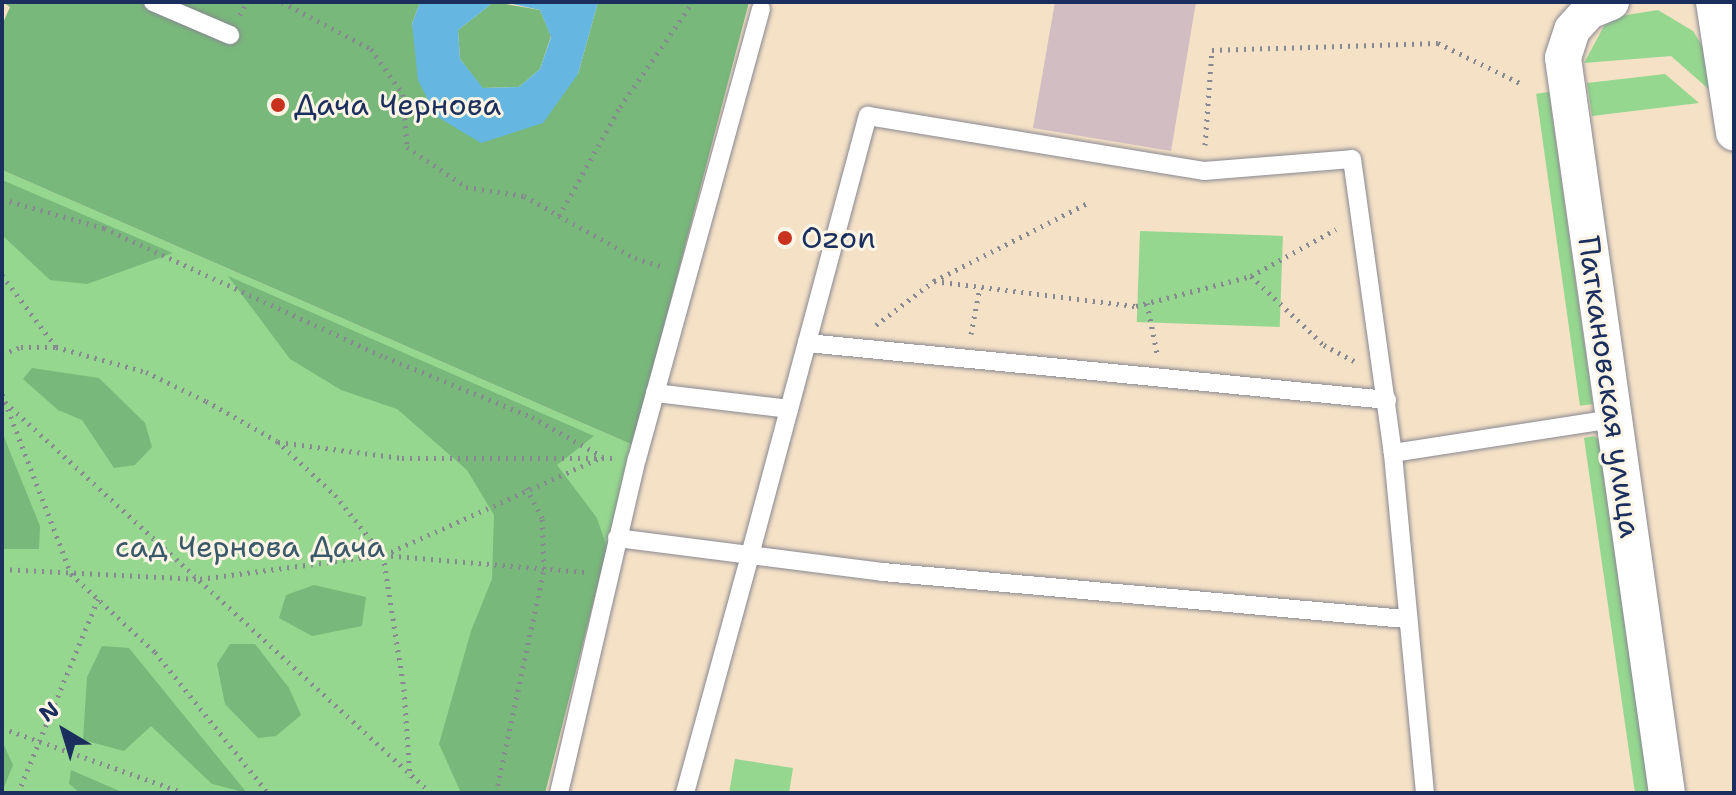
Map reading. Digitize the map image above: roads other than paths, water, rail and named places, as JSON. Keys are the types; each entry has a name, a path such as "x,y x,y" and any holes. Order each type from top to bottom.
{"street":[{"name":"Паткановская улица","path":"1611,2 1589,11 1572,30 1563,58 1667,793"},
{"path":"1714,2 1728,53 1734,132"}],"lane":[{"path":"153,2 230,35"},
{"path":"559,793 637,459 761,9"},
{"path":"685,793 868,116 1204,171 1352,159 1387,400 1405,619 1425,793"},
{"path":"807,343 1387,400"},
{"path":"655,393 789,409"},
{"path":"1393,453 1613,419"},
{"path":"617,538 883,572 1405,619"}],"water":[{"path":"420,2 494,2 458,30 460,59 483,88 519,87 540,69 551,37 540,10 503,2 598,2 578,74 543,123 481,143 436,116 418,80 412,24"}],"place":[{"name":"Дача Чернова","path":"278,105"},
{"name":"Ozon","path":"785,238"}],"park label":[{"name":"сад Чернова Дача","path":"250,547"}]}
